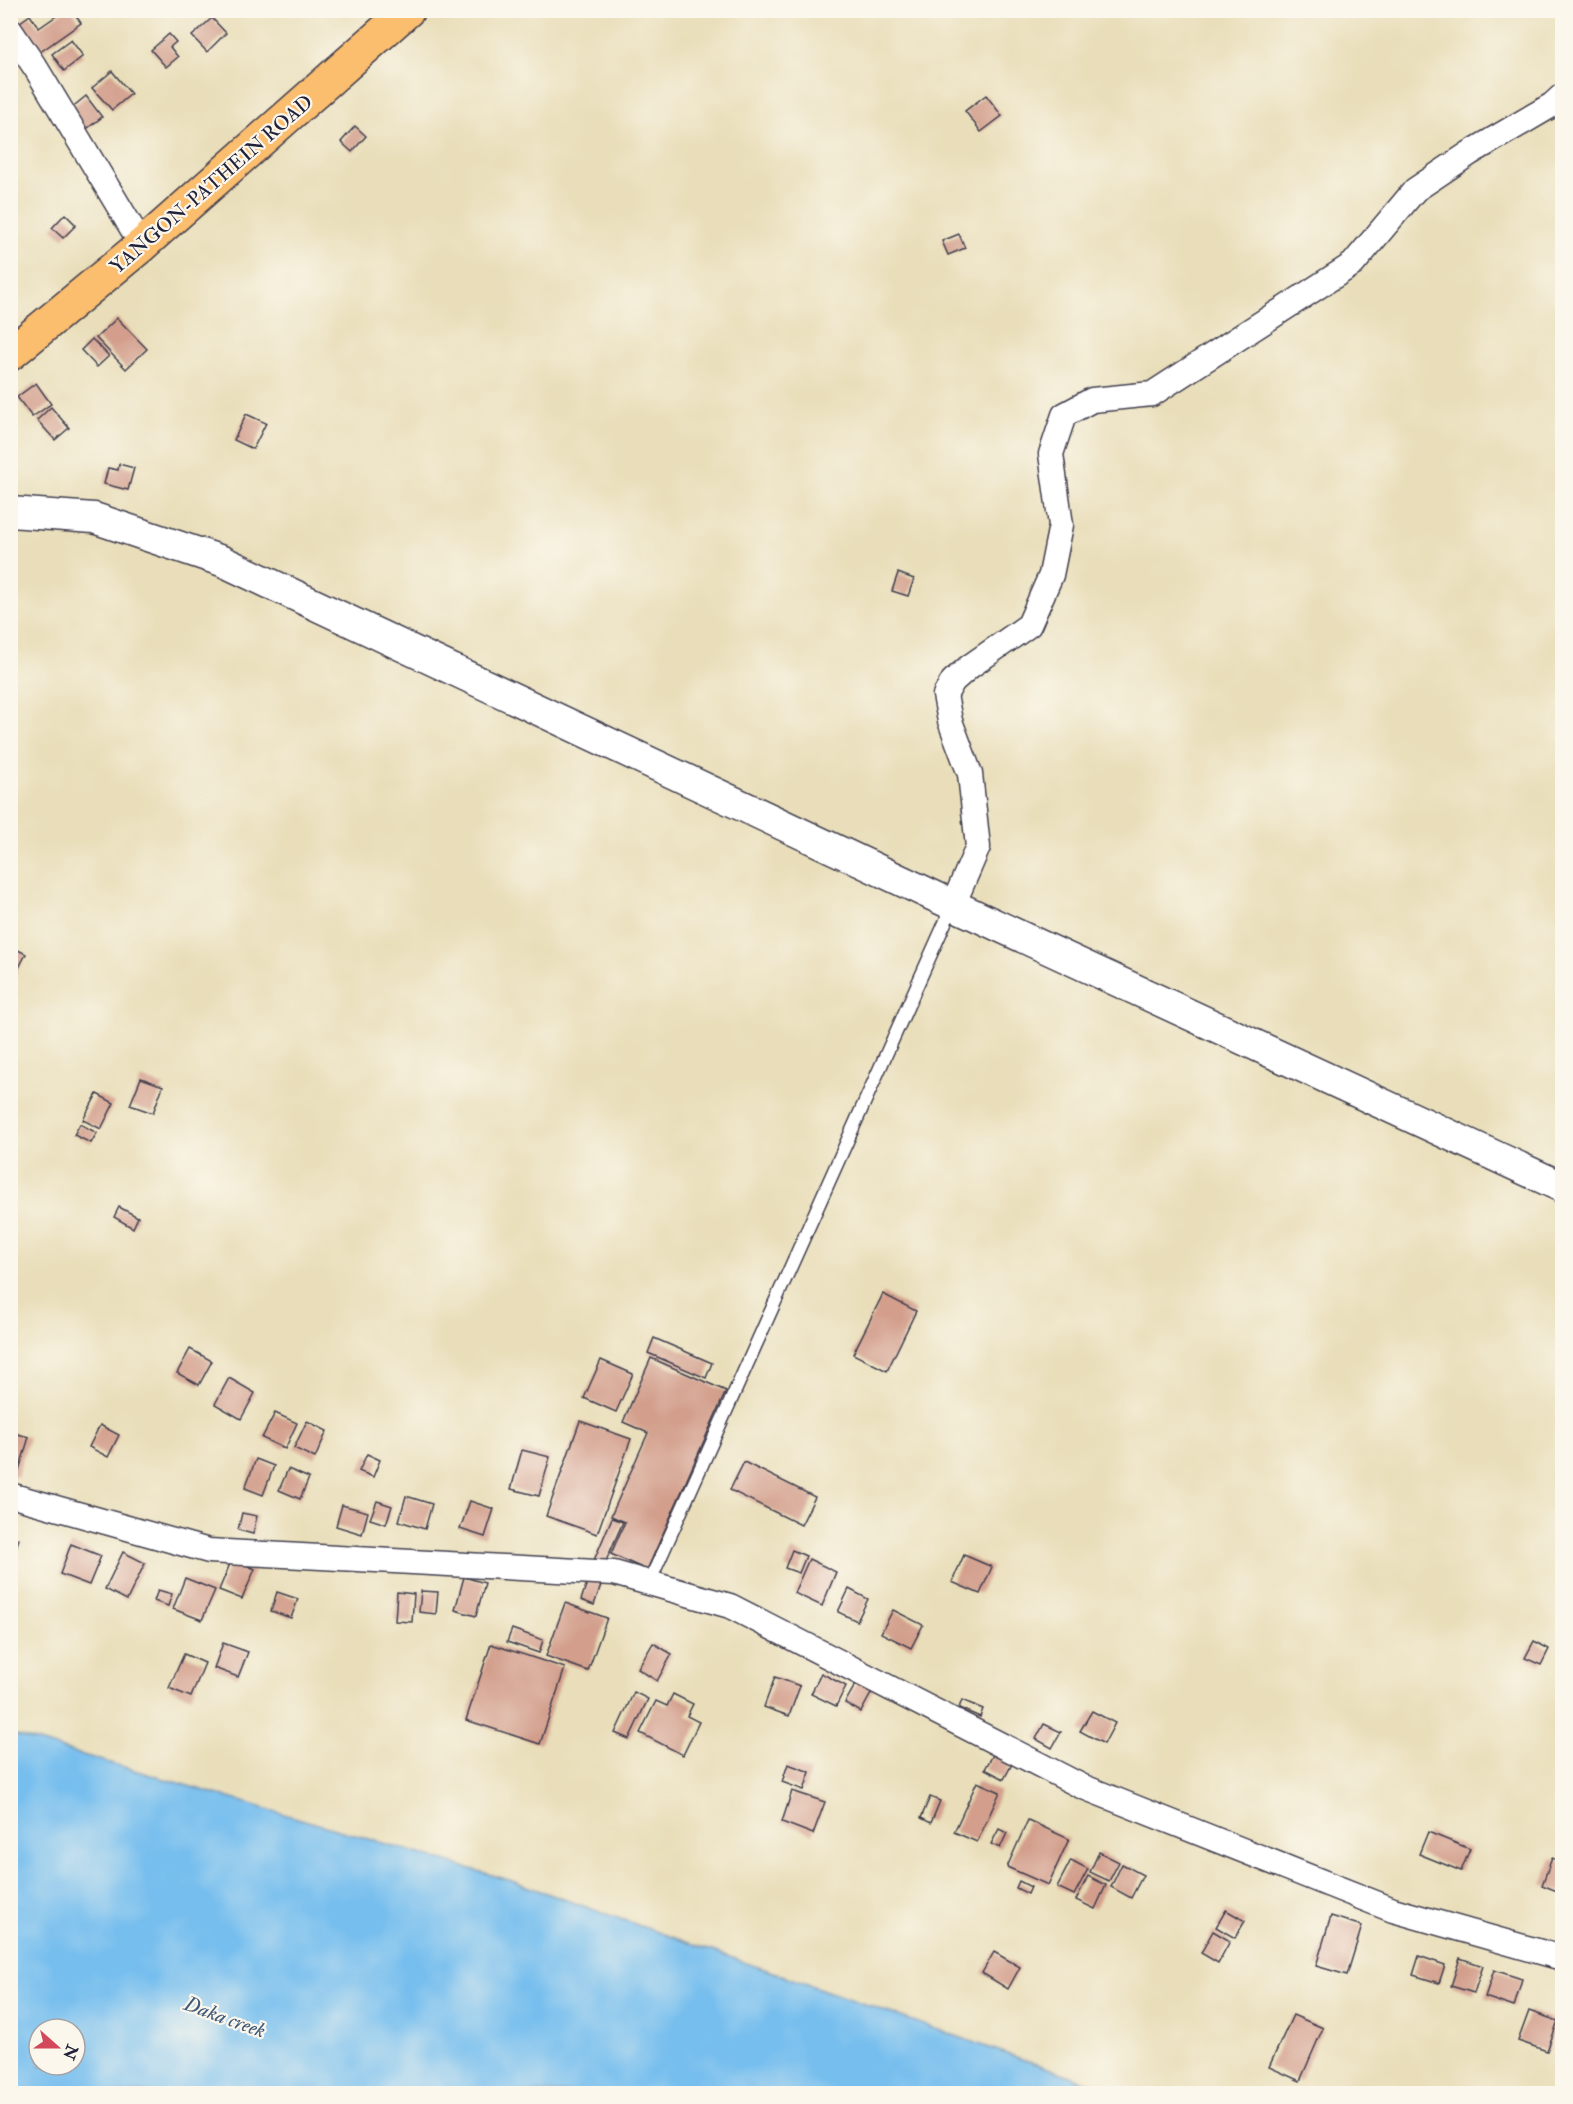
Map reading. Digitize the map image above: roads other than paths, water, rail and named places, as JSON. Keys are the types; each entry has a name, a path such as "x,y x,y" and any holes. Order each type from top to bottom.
{"highway":[{"name":"YANGON-PATHEIN ROAD","path":"10,354 142,245 408,10"}],"street":[{"path":"10,30 37,70 142,245"},
{"path":"953,906 978,847 970,774 950,721 945,695 953,681 969,667 1029,625 1051,575 1061,525 1051,454 1064,416 1092,400 1152,394 1182,375 1353,264 1415,190 1563,96"},
{"path":"10,512 94,518 222,561 953,906 1563,1187"},
{"path":"10,1496 210,1551 614,1573 730,1606 1081,1786 1393,1910 1563,1958"}],"lane":[{"path":"649,1583 953,906"}],"water":[{"name":"Daka creek","path":"11,1734 509,1880 1119,2093 11,2093"}]}
